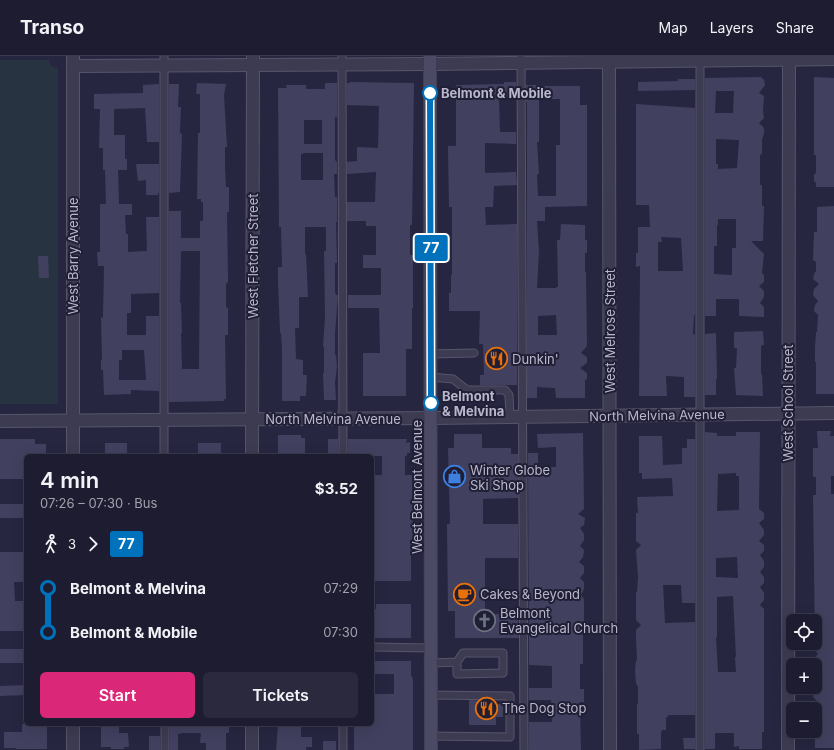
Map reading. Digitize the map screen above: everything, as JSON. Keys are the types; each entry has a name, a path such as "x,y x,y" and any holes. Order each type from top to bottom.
{"main road":[{"name":"West Belmont Avenue","path":"430,60 431,750"}],"street":[{"path":"73,61 700,58 834,59"},
{"name":"West School Street","path":"788,750 789,58"},
{"name":"West Melrose Street","path":"609,59 610,750"},
{"name":"West Barry Avenue","path":"73,61 73,454"},
{"name":"West Fletcher Street","path":"252,454 253,61"},
{"name":"North Melvina Avenue","path":"0,421 342,419 834,413"},
{"path":"73,726 73,750"},
{"path":"252,726 252,750"}],"lane":[{"path":"700,58 700,750"},
{"path":"342,60 342,454"},
{"path":"521,60 515,417 524,750"},
{"path":"164,61 164,454"},
{"path":"431,354 474,353"},
{"path":"431,377 453,379 467,390 505,390 515,417"},
{"path":"374,648 431,648"},
{"path":"463,653 503,653 503,674 457,674 457,662 463,653"},
{"path":"431,663 457,662"},
{"path":"431,695 510,696 510,737 431,736"},
{"path":"165,726 165,750"},
{"path":"342,726 343,750"}],"shaded area":[{"path":"0,60 49,60 51,66 58,68 58,404 0,404"}],"building":[{"path":"761,77 764,80 765,85 759,93 764,96 764,118 759,123 764,128 762,155 760,154 760,185 762,185 762,206 764,206 763,241 751,241 764,254 762,273 764,275 764,282 759,286 764,291 764,297 760,303 764,307 764,317 739,316 739,299 716,299 716,316 705,316 705,78","holes":["716,91 734,91 733,113 715,113","716,139 739,140 737,168 718,169 718,164 716,164","718,219 736,219 736,248 732,248 732,275 714,274 714,246 717,246"]},
{"path":"814,77 834,78 834,187 816,187 816,183 814,181 814,175 816,173 816,155 814,155"},
{"path":"678,79 695,79 695,90 638,91 638,82 678,81"},
{"path":"504,82 516,82 516,98 499,97 500,132 516,132 516,144 485,143 485,173 516,172 517,185 494,186 493,207 485,207 486,225 517,224 517,385 480,385 480,375 484,375 483,344 479,344 480,311 449,311 449,293 451,293 452,275 452,207 449,207 448,146 456,146 456,85 504,84"},
{"path":"197,83 226,84 224,95 227,147 225,147 225,168 226,187 229,187 229,212 227,212 228,282 226,284 228,335 225,335 226,399 224,399 224,401 169,402 169,211 181,211 181,238 200,238 200,221 203,221 203,202 201,202 201,199 197,199 200,94 196,94","holes":["181,251 200,251 199,369 182,369 180,303"]},
{"path":"325,83 337,83 335,160 337,162 337,174 334,174 335,197 337,197 337,263 335,263 335,292 336,295 338,295 335,333 335,355 337,366 335,383 336,400 324,400 324,251 326,251 326,227 305,227 308,297 299,297 299,328 295,328 296,359 303,360 303,375 307,375 306,396 300,396 300,401 282,401 282,349 278,280 278,267 282,267 281,227 279,227 278,88 287,88 286,85 306,85 306,89 325,89","holes":["304,120 322,120 322,144 304,144","323,153 323,180 301,180 301,154"]},
{"path":"347,83 414,83 412,225 410,225 410,255 413,255 412,349 406,349 406,396 363,396 363,353 380,353 379,308 348,308 348,295 381,295 381,268 363,268 363,255 376,255 376,226 366,226 366,221 347,221 347,202 375,202 376,172 347,174 347,162 357,161 357,147 378,148 379,106 347,105"},
{"path":"159,84 159,142 147,142 145,108 114,109 114,135 125,135 125,159 127,159 127,170 118,170 119,204 132,204 132,215 125,215 126,234 128,234 128,252 147,250 146,217 159,217 159,293 131,294 131,313 127,313 127,335 146,335 146,316 159,316 159,391 131,390 131,394 104,395 103,370 101,370 101,317 103,318 104,266 98,266 97,252 100,252 100,204 106,204 105,170 103,170 103,148 99,148 100,109 94,109 94,94 143,93 143,85","holes":["122,350 144,350 146,380 119,380 119,360 122,360"]},
{"path":"169,84 179,84 178,107 181,107 180,133 182,134 180,192 169,193"},
{"path":"526,85 580,86 580,105 587,105 587,206 545,207 545,221 537,221 539,252 537,288 558,287 557,240 560,240 561,224 585,225 585,240 587,240 585,272 587,346 581,353 587,357 587,363 580,368 587,373 587,379 585,380 585,398 556,398 555,388 537,387 537,398 527,398","holes":["539,99 560,99 560,145 556,145 556,196 538,196 537,174 539,174 537,142 539,142","556,315 557,335 538,335 538,316"]},
{"path":"636,104 695,108 695,315 693,334 695,334 695,397 684,397 684,377 666,376 667,396 639,396 640,266 636,267 636,253 638,253 638,227 650,227 649,205 636,205","holes":["661,237 681,238 683,271 658,271 658,242 662,242"]},
{"path":"136,164 159,164 158,195 146,195 146,180 138,181"},
{"path":"834,206 834,394 816,394 815,348 818,315 814,311 815,305 818,301 813,295 814,289 819,284 813,279 816,271 816,262 813,260 814,232 817,232 817,207"},
{"path":"38,256 48,256 49,278 39,278"},
{"path":"763,331 764,345 761,347 761,374 763,396 736,395 734,368 736,368 737,348 734,348 734,333"},
{"path":"716,333 716,395 705,395 705,334"},
{"path":"817,431 831,431 830,436 834,436 834,476 831,476 831,494 834,494 834,748 815,748 815,738 822,738 822,702 818,702 813,697 814,694 822,694 822,658 814,658 818,654 815,650 822,650 822,614 815,614 813,495 816,495 816,477 813,477 813,448 818,448"},
{"path":"705,432 717,433 717,436 736,436 736,432 760,432 759,509 764,513 764,519 759,523 764,530 764,535 759,541 764,545 764,551 760,555 764,561 764,567 760,572 764,577 764,583 760,587 764,593 764,600 760,605 764,609 764,732 762,732 762,749 739,749 739,746 734,747 734,733 715,733 715,749 705,749","holes":["736,473 736,476 739,476 739,510 717,511 718,474","737,557 738,578 716,577 716,558","733,596 736,672 718,672 716,637 717,597"]},
{"path":"583,433 584,509 578,514 585,518 584,525 580,528 584,534 584,540 580,546 584,550 583,557 579,562 584,566 584,573 580,578 584,582 584,589 581,595 584,599 584,621 583,664 580,664 580,689 584,689 584,702 580,702 581,750 529,750 529,722 552,722 551,700 529,700 529,688 552,688 552,666 529,665 528,453 538,453 538,467 556,467 556,447 538,448 537,434"},
{"path":"454,434 482,434 482,448 511,448 511,454 518,454 518,498 483,499 483,524 518,524 518,558 485,558 485,614 518,614 519,638 455,638 455,611 448,611 447,524 450,524 448,448 454,448"},
{"path":"278,435 301,435 301,438 305,438 305,454 278,454"},
{"path":"639,436 662,436 663,465 682,464 682,448 687,448 687,439 695,439 695,603 682,603 681,585 663,585 665,623 695,622 695,715 668,715 668,717 666,717 666,730 662,730 661,733 661,749 639,750 639,734 637,734 638,687 636,683 635,670 637,660 636,630 641,625 636,620 636,592 638,577 636,550 641,545 636,541 636,513 638,513 637,497 673,496 672,478 642,479 642,473 639,473"},
{"path":"0,439 35,439 35,444 46,444 46,454 24,454 24,479 0,479"},
{"path":"328,439 338,439 338,454 328,454"},
{"path":"348,439 407,439 406,443 410,442 410,453 407,453 407,456 405,456 405,475 412,475 413,553 411,553 411,581 374,581 374,475 382,475 382,456 374,456 374,454 348,454"},
{"path":"105,443 127,443 127,454 105,454"},
{"path":"198,443 221,443 221,454 198,454"},
{"path":"0,504 24,504 24,518 0,518"},
{"path":"0,552 24,552 24,582 14,582 15,601 24,601 24,631 0,631"},
{"path":"376,604 411,604 411,638 374,638 374,609 376,609"},
{"path":"0,649 24,649 24,663 0,663"},
{"path":"374,661 411,661 411,676 413,681 413,750 354,750 354,726 374,726 374,694 394,694 394,674 374,674"},
{"path":"24,685 24,695 0,696 0,686"},
{"name":"The Dog Stop","path":"469,700 496,701 496,704 503,704 503,717 496,717 496,725 469,725"},
{"path":"22,724 24,724 24,726 47,726 47,749 4,748 4,732 22,732"},
{"path":"101,726 119,726 119,733 128,733 129,747 124,747 124,749 111,749 111,747 101,747"},
{"path":"170,726 229,726 229,733 226,733 226,750 206,750 206,743 200,743 201,733 183,733 178,734 178,750 170,750"},
{"path":"278,726 301,726 301,737 312,737 312,747 306,747 306,750 276,750"},
{"path":"149,736 160,736 160,750 149,750"},
{"path":"683,738 695,738 695,749 684,749"},
{"path":"323,741 336,741 336,750 323,750"}],"bus line":[{"name":"77","path":"430,93 431,403"}],"place":[{"name":"Belmont & Mobile","path":"430,93"},
{"name":"Dunkin'","path":"497,359"},
{"name":"Belmont & Melvina","path":"431,403"},
{"name":"Winter Globe Ski Shop","path":"454,477"},
{"name":"Cakes & Beyond","path":"464,594"},
{"name":"Belmont Evangelical Church","path":"484,620"},
{"name":"The Dog Stop","path":"486,708"}]}
